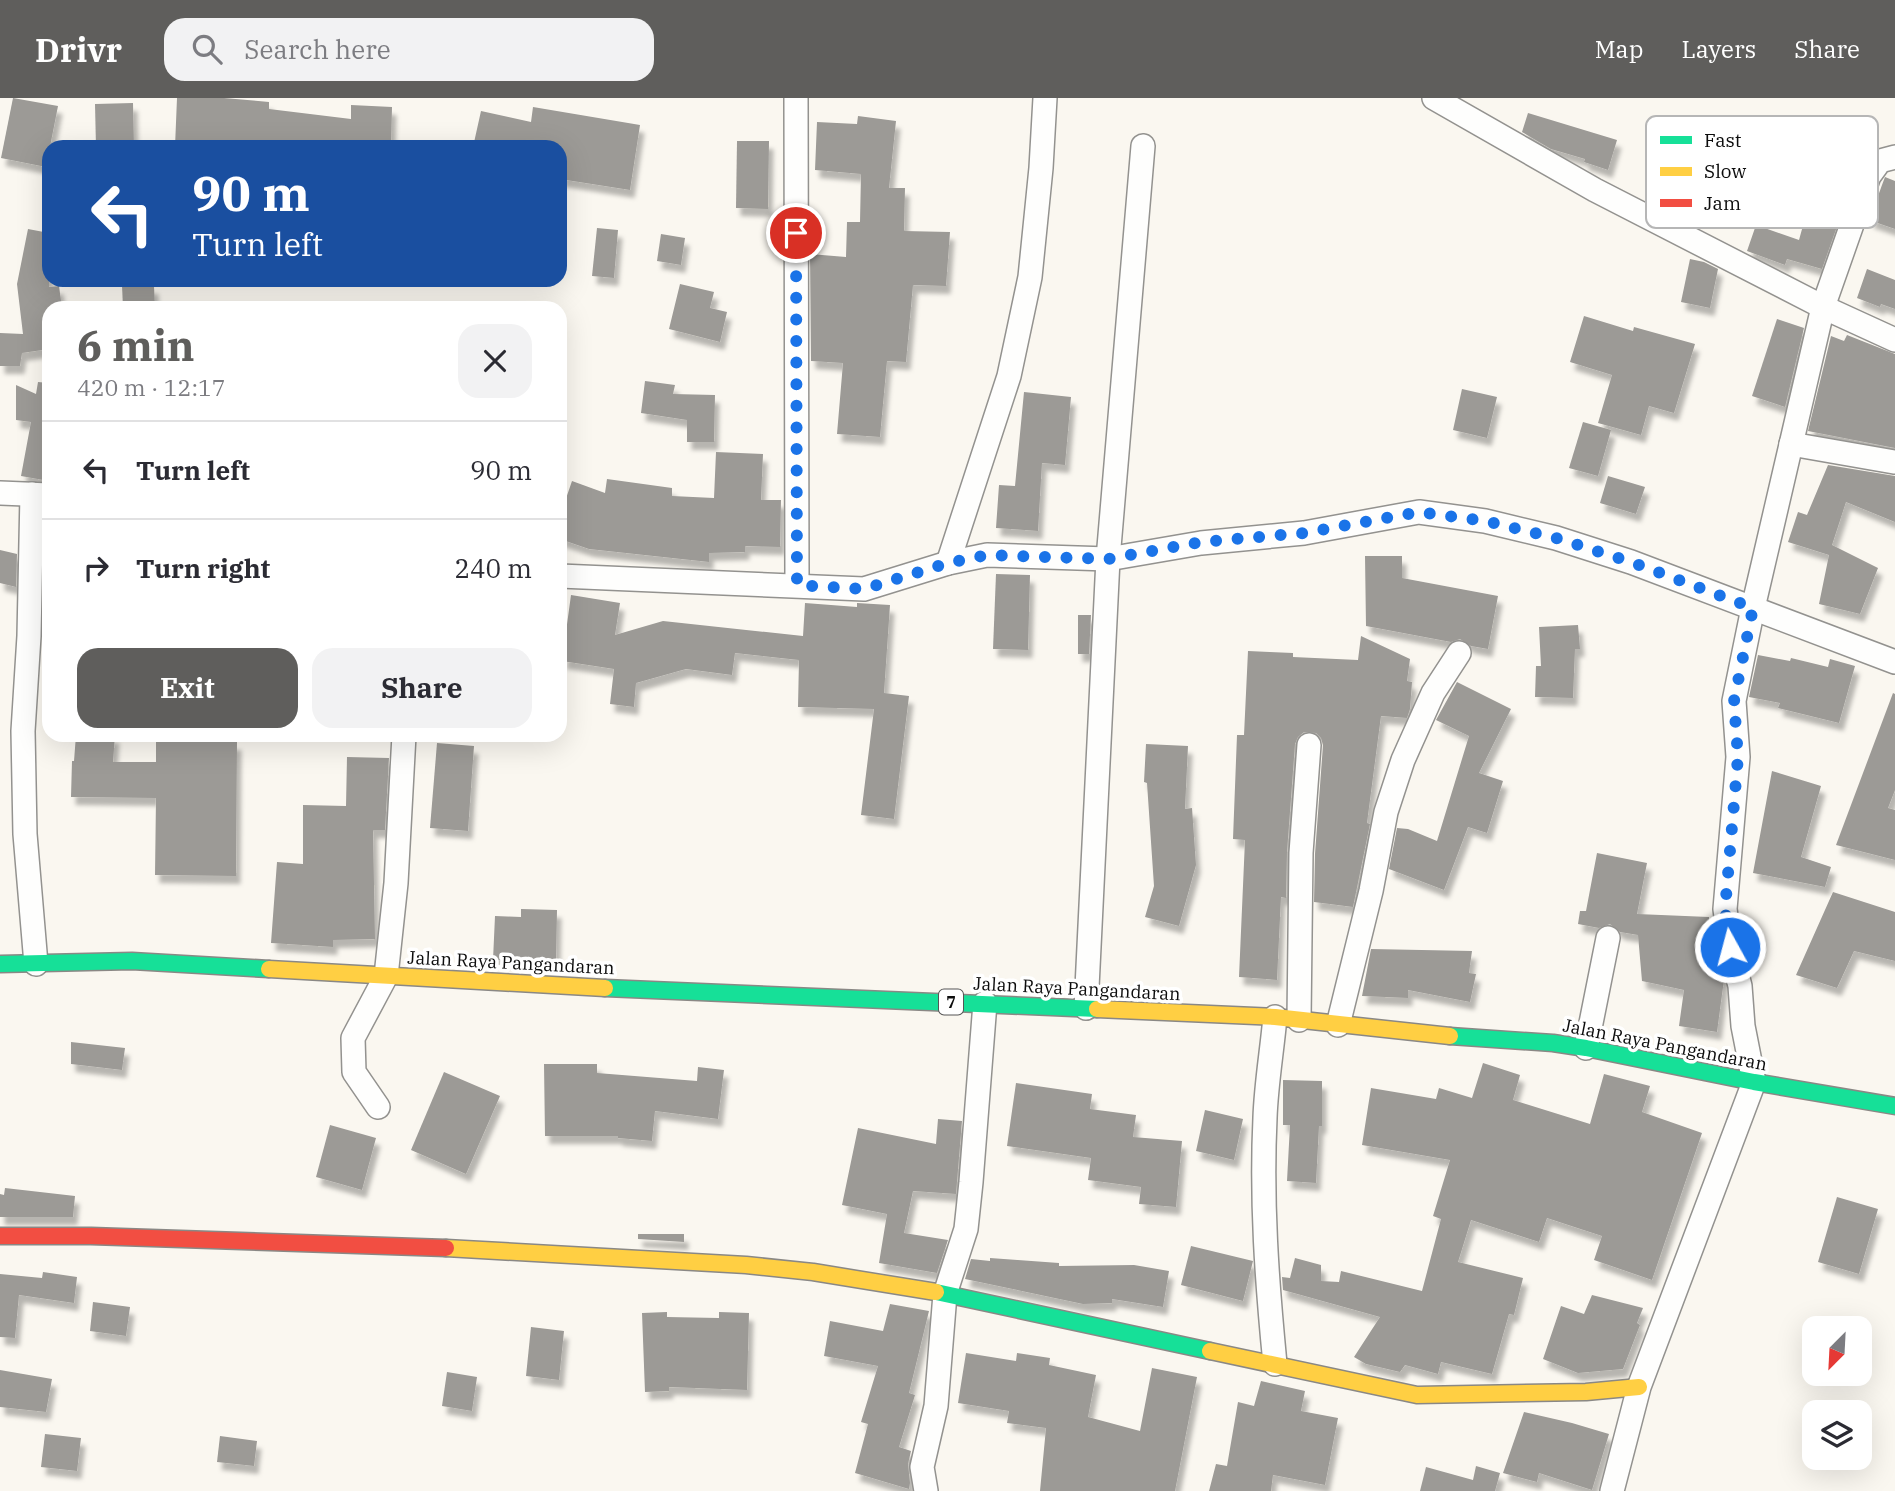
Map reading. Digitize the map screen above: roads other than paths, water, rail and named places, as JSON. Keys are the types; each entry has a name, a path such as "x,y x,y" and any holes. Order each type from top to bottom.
{"main road":[{"name":"Jalan Raya Pangandaran","path":"0,964 132,961 644,990 1275,1017 1416,1034 1553,1043 1895,1106"},
{"path":"0,1236 91,1236 469,1249 746,1265 813,1272 945,1294 1418,1395 1573,1393 1639,1387"}],"street":[{"path":"796,98 797,585"},
{"path":"948,563 1009,376 1030,276 1045,98"},
{"path":"1434,98 1646,216"},
{"path":"1086,1008 1108,559 1143,146"},
{"path":"1878,164 1895,157"},
{"path":"1669,228 1823,307 1895,340"},
{"path":"1612,1491 1639,1387 1754,1082 1725,909 1738,757 1734,701 1823,307 1851,228"},
{"path":"1791,444 1894,462"},
{"path":"0,493 41,495 23,731 26,834 36,964"},
{"path":"567,576 864,589 948,563 987,555 1108,559 1201,542 1304,533 1419,512 1485,521 1556,538 1631,562 1895,662"},
{"path":"1338,1025 1371,891 1386,812 1404,760 1433,693 1459,653"},
{"path":"378,1107 354,1072 353,1038 386,976 396,883 404,742"},
{"path":"1299,1020 1301,853 1309,744"},
{"path":"1586,1048 1608,938"},
{"path":"926,1491 922,1467 936,1406 945,1294 966,1229 985,1003"},
{"path":"1275,1017 1265,1118 1264,1202 1265,1259 1275,1364"}]}
